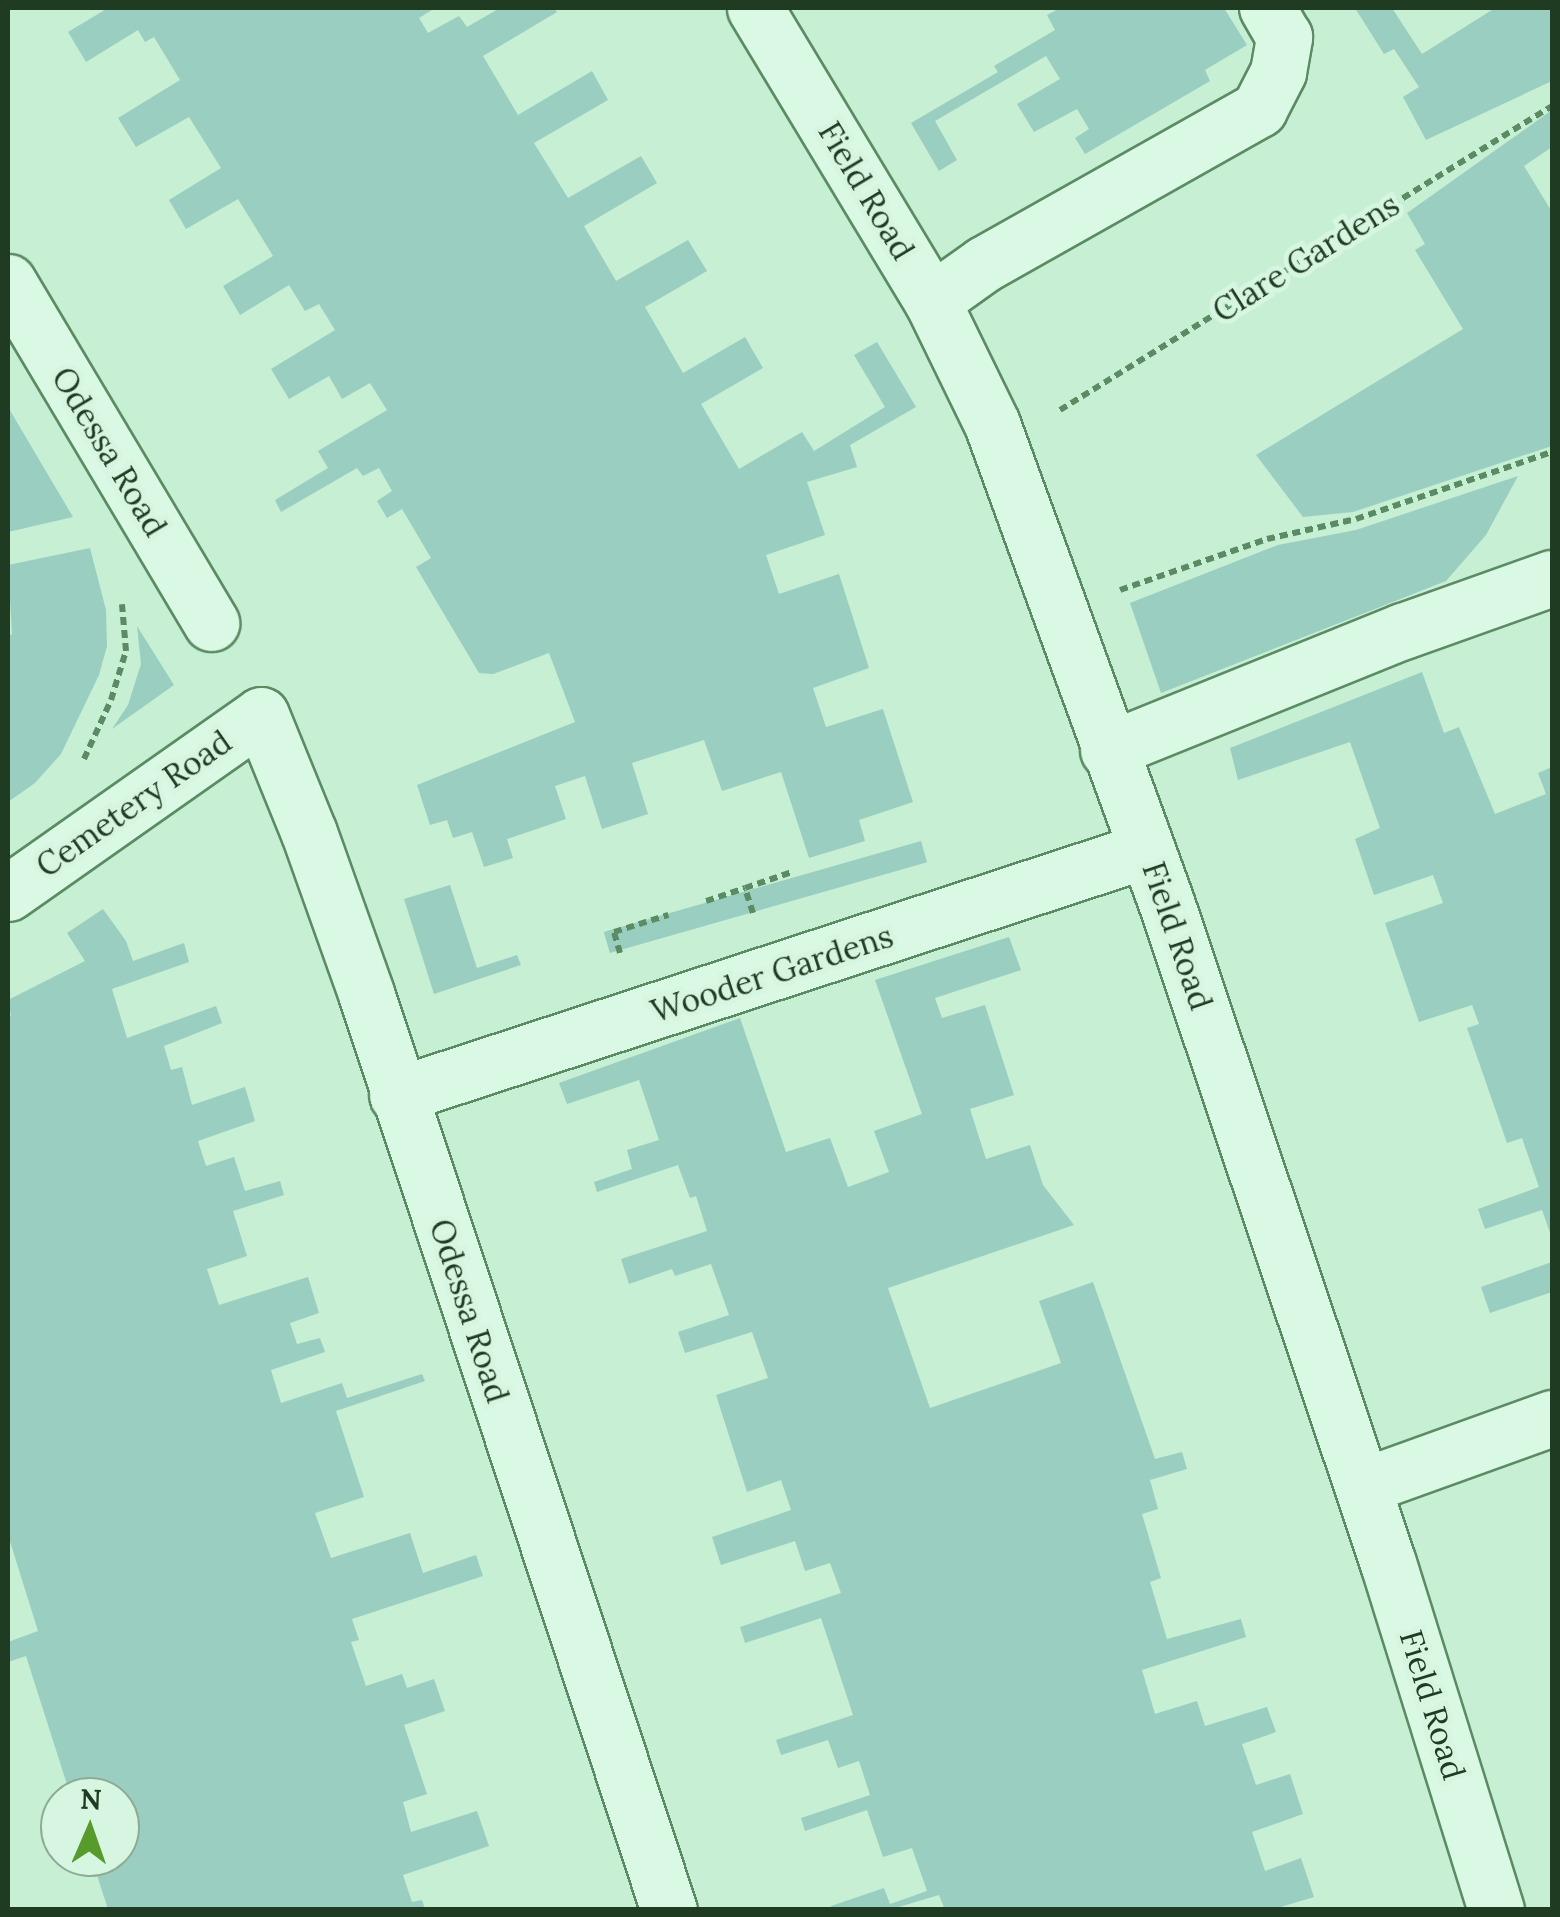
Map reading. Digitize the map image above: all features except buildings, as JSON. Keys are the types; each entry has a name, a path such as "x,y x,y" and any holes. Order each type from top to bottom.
{"street":[{"name":"Field Road","path":"755,8 932,301 992,424 1146,850 1363,1486 1496,1910"},
{"path":"932,301 984,264 1259,109 1278,72 1284,38 1267,8"},
{"name":"Odessa Road","path":"8,282 211,623"},
{"path":"1108,750 1404,631 1552,578"},
{"name":"Odessa Road","path":"260,716 322,869 669,1910"},
{"name":"Cemetery Road","path":"8,893 260,716"},
{"name":"Wooder Gardens","path":"396,1094 1146,850"},
{"path":"1363,1486 1552,1418"}],"path":[{"name":"Clare Gardens","path":"1060,410 1552,106"},
{"path":"1118,591 1268,539 1356,519 1552,452"},
{"path":"83,760 111,700 126,652 121,593"},
{"path":"706,901 792,872"},
{"path":"745,888 755,919"},
{"path":"623,962 614,932 668,914"}],"shaded area":[{"path":"108,8 435,8 419,18 428,33 459,16 467,27 500,8 554,8 557,12 483,56 518,115 592,71 608,100 534,143 568,198 641,156 657,183 584,226 616,281 688,240 707,271 645,307 683,373 745,337 763,368 701,404 739,469 802,432 814,451 885,407 854,355 877,342 916,407 850,445 857,467 807,482 825,535 766,555 779,594 839,574 869,668 813,688 826,727 883,709 913,802 859,820 865,841 809,858 781,772 722,791 704,740 632,763 648,814 602,829 585,776 555,786 566,819 507,839 513,858 484,867 472,832 453,838 447,820 430,825 417,785 575,722 549,653 493,674 479,673 416,567 431,558 402,509 387,518 377,501 392,491 379,468 363,476 357,468 281,512 275,500 328,468 318,451 387,410 370,383 342,399 329,376 289,399 271,369 335,330 319,304 305,311 289,285 240,315 223,286 273,256 238,199 186,229 169,200 221,168 189,117 136,147 118,118 180,80 154,37 145,42 138,30 86,62 68,32"},
{"path":"1060,8 1224,8 1247,45 1205,70 1210,81 1085,154 1075,138 1089,129 1077,109 1034,132 1017,104 1060,79 1046,56 935,121 957,160 939,171 911,123 998,72 994,66 1055,30 1047,15"},
{"path":"1355,8 1392,8 1422,54 1495,8 1552,8 1552,81 1426,140 1403,97 1419,87 1394,49 1384,54"},
{"path":"1552,110 1552,147 1524,166 1552,212 1552,446 1353,512 1303,517 1256,455 1463,329 1415,250 1425,244 1407,213"},
{"path":"8,407 73,517 8,532"},
{"path":"1518,476 1486,535 1446,581 1161,693 1130,603 1278,545 1356,530"},
{"path":"90,548 106,610 107,646 99,675 61,754 35,783 8,802 8,636 12,634 8,565"},
{"path":"137,626 174,685 112,729 128,705 141,664"},
{"path":"1422,672 1444,733 1459,727 1495,814 1546,794 1538,773 1552,767 1552,1238 1542,1210 1485,1229 1478,1209 1539,1187 1522,1138 1507,1143 1467,1028 1479,1024 1472,1005 1419,1022 1385,923 1443,903 1433,875 1374,895 1355,839 1380,828 1350,742 1238,780 1230,748"},
{"path":"921,841 927,862 610,953 604,932"},
{"path":"450,885 477,968 517,955 521,965 434,994 404,899"},
{"path":"103,909 126,941 133,961 184,943 189,962 112,989 127,1038 216,1006 222,1023 164,1046 171,1070 182,1067 192,1105 245,1087 255,1121 198,1141 206,1166 234,1157 245,1191 280,1181 284,1195 233,1211 247,1256 207,1269 219,1305 308,1277 319,1313 290,1323 297,1344 320,1338 325,1352 271,1370 281,1403 342,1383 347,1398 422,1374 425,1381 336,1411 364,1497 315,1513 331,1558 410,1533 423,1573 476,1555 483,1576 352,1619 359,1640 351,1642 366,1686 402,1674 407,1688 434,1679 445,1711 404,1725 427,1794 403,1802 411,1832 477,1811 489,1846 403,1875 412,1902 422,1900 425,1909 108,1909 98,1877 140,1877 140,1777 65,1777 26,1656 8,1662 8,1642 38,1631 8,1535 8,1000 85,961 67,933"},
{"path":"1009,937 1021,970 935,998 942,1018 985,1005 1014,1095 970,1109 986,1159 1030,1145 1043,1185 1074,1225 888,1288 930,1408 1061,1363 1039,1301 1093,1282 1155,1459 1182,1452 1187,1469 1150,1480 1158,1509 1142,1514 1161,1578 1150,1582 1167,1639 1241,1619 1246,1637 1142,1670 1155,1714 1197,1701 1205,1726 1267,1707 1276,1732 1242,1744 1256,1785 1290,1774 1303,1814 1252,1832 1265,1871 1301,1858 1314,1897 1274,1909 945,1910 939,1895 892,1909 832,1909 831,1906 884,1888 890,1904 927,1891 912,1848 883,1857 867,1810 805,1831 801,1818 870,1795 859,1761 838,1768 828,1740 781,1755 776,1740 853,1715 821,1618 745,1643 740,1627 841,1593 830,1563 805,1571 795,1541 721,1565 712,1537 791,1510 781,1480 747,1492 716,1395 768,1378 752,1332 685,1353 678,1332 729,1315 711,1264 675,1276 672,1269 629,1284 621,1259 707,1231 696,1196 690,1198 678,1165 597,1192 594,1182 632,1169 627,1150 659,1140 639,1080 567,1104 559,1083 740,1018 786,1152 830,1138 848,1187 889,1172 874,1131 922,1114 875,980"},
{"path":"1552,1262 1552,1292 1490,1313 1481,1287"}]}
